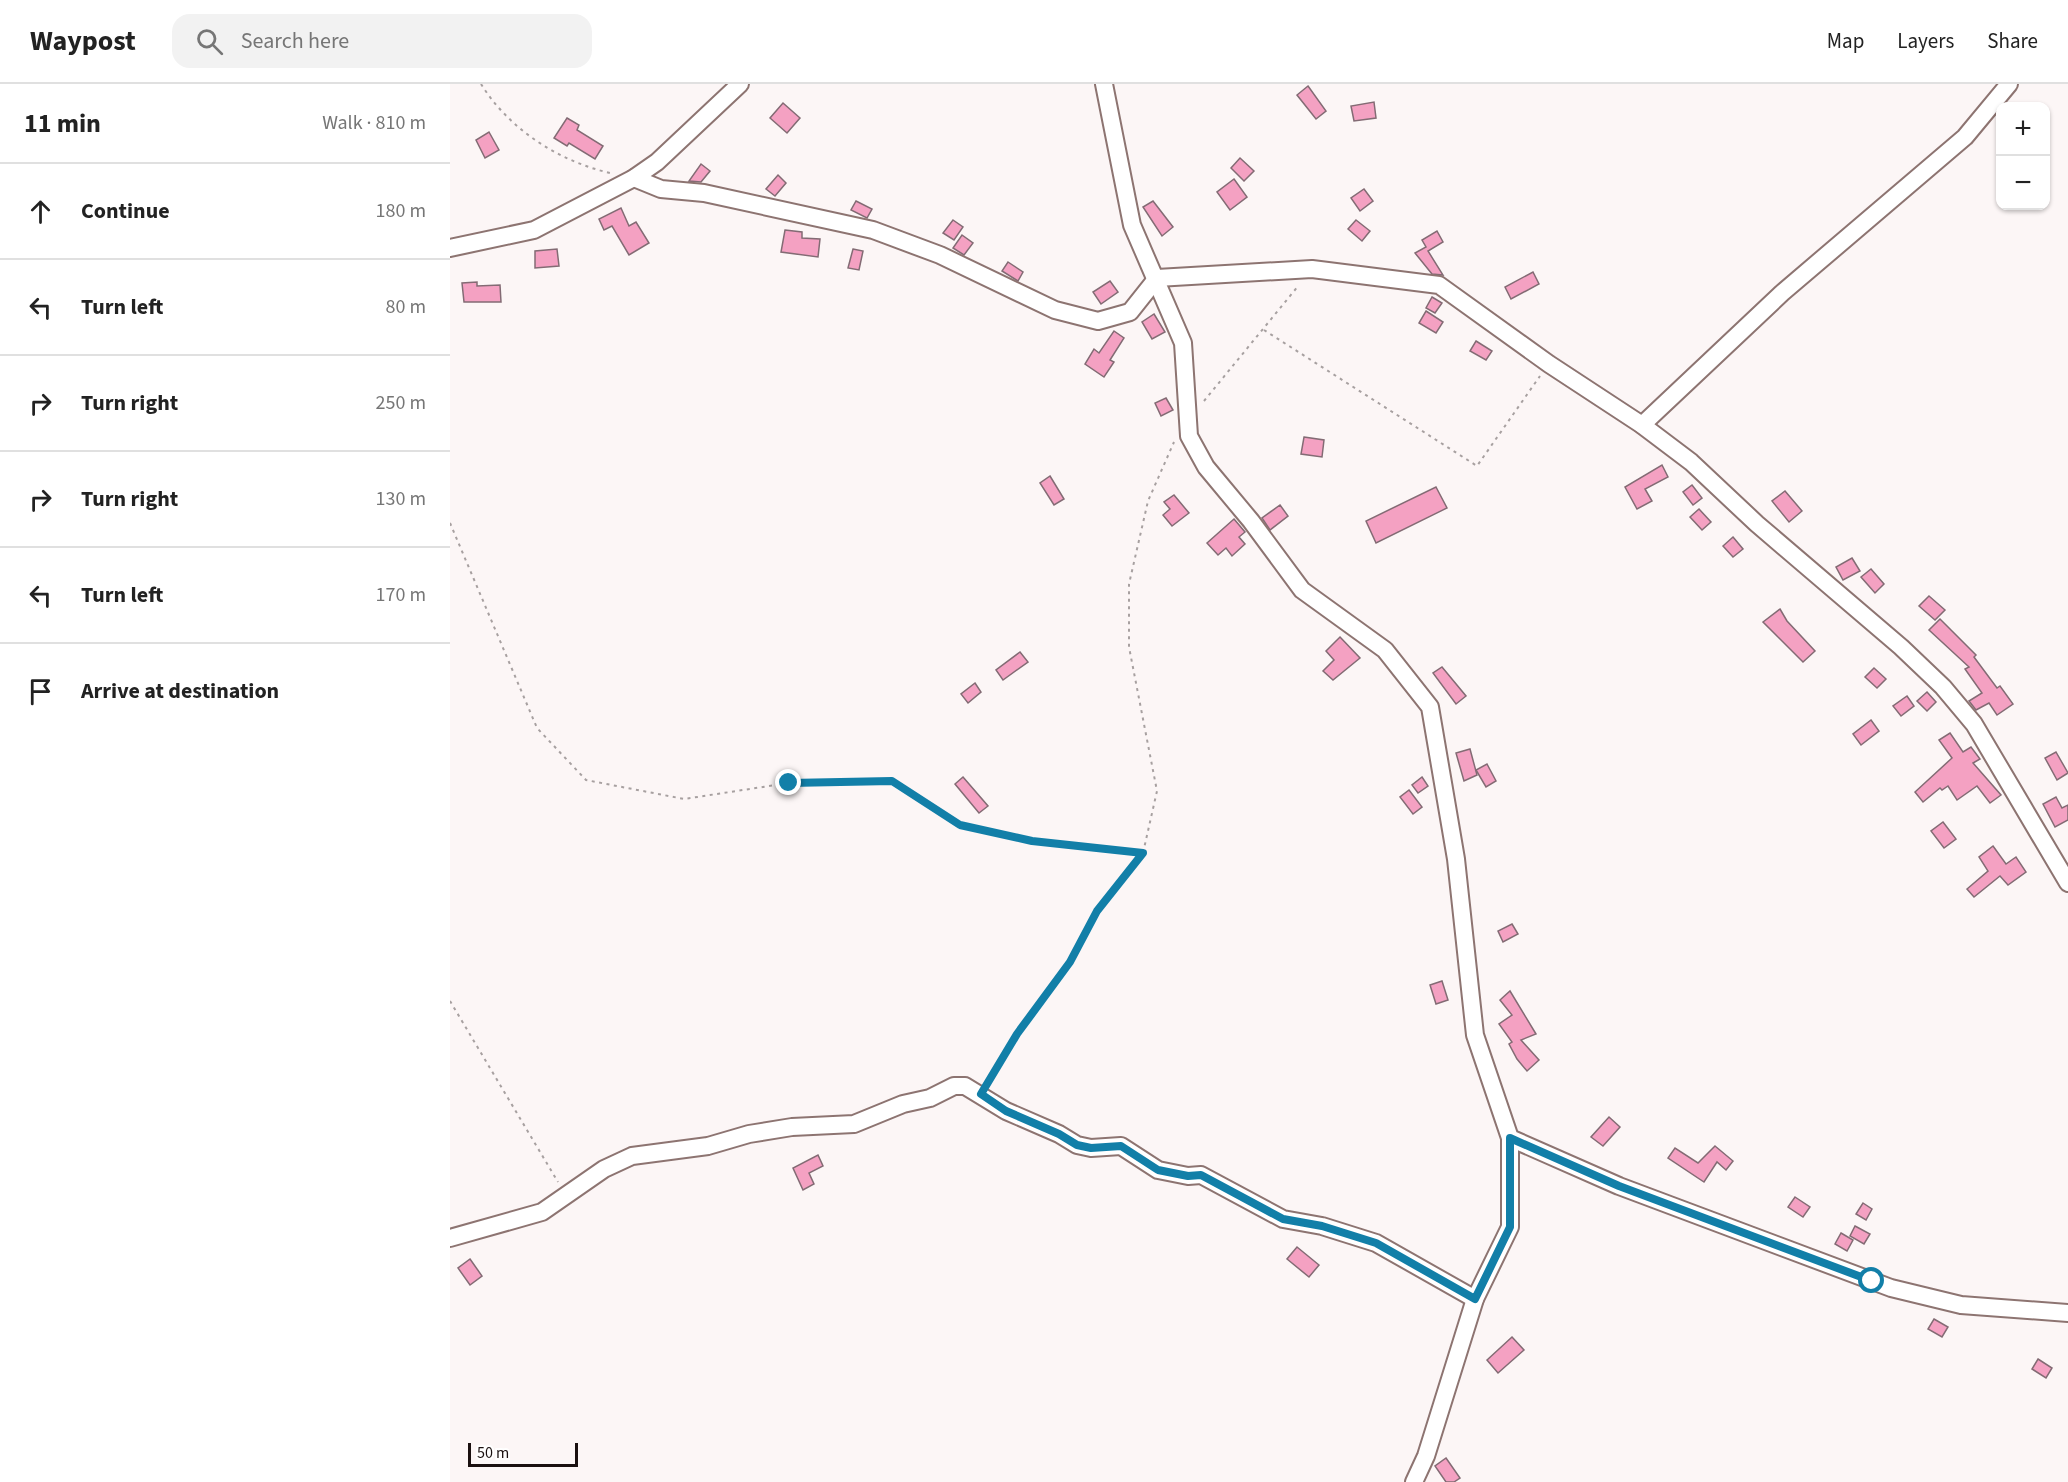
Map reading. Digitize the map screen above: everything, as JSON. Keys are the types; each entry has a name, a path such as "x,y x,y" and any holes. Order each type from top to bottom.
{"street":[{"path":"450,248 534,230 634,178 657,162 740,84"},
{"path":"1104,84 1132,225 1157,278 1183,343 1189,436 1206,467 1251,521 1302,590 1385,650 1430,707 1456,859 1475,1035 1510,1138 1510,1227 1475,1299 1429,1446 1414,1482"},
{"path":"1642,425 1782,293 1965,137 2009,84"},
{"path":"634,178 661,189 704,193 873,230 940,255 1055,310 1098,321 1130,312 1157,278 1312,269 1439,285 1549,364 1642,425 1691,462 1757,524 1867,616 1943,687 1974,724 2068,883"},
{"path":"450,1238 542,1212 604,1169 632,1156 708,1146 749,1134 792,1127 854,1124 903,1104 930,1098 954,1086 965,1086 1006,1111 1059,1134 1077,1145 1091,1148 1121,1146 1158,1170 1188,1176 1201,1175 1283,1219 1322,1226 1376,1243 1475,1299"},
{"path":"1510,1138 1619,1186 1891,1288 1962,1305 2068,1313"}],"path":[{"path":"481,84 495,107 529,138 595,170 634,178"},
{"path":"981,1094 1017,1034 1070,962 1097,911 1143,853 1157,791 1129,647 1129,584 1148,501 1171,448 1187,421 1312,269"},
{"path":"1264,330 1477,466 1549,364"},
{"path":"450,523 537,728 586,780 684,799 789,783 892,781 960,825 1032,841 1143,853"},
{"path":"450,1001 566,1195"}],"building":[{"path":"1308,86 1326,111 1316,119 1297,95"},
{"path":"1374,102 1376,118 1354,121 1351,106"},
{"path":"783,103 800,118 787,133 770,118"},
{"path":"567,118 579,125 577,130 603,146 595,159 569,143 567,146 554,138"},
{"path":"489,132 499,150 485,158 476,140"},
{"path":"1240,158 1254,171 1244,181 1231,168"},
{"path":"701,164 710,171 701,182 689,181"},
{"path":"778,175 786,183 775,196 766,189"},
{"path":"1234,179 1247,197 1230,210 1217,192"},
{"path":"1364,189 1373,201 1360,211 1351,198"},
{"path":"856,201 872,209 867,218 851,210"},
{"path":"1153,201 1173,227 1162,236 1143,207"},
{"path":"621,208 629,226 636,222 649,243 629,255 612,226 604,230 599,219"},
{"path":"953,220 963,227 954,240 943,233"},
{"path":"1356,220 1370,231 1362,241 1348,229"},
{"path":"785,230 802,232 802,238 820,239 818,257 781,252"},
{"path":"1437,231 1443,242 1428,251 1443,275 1432,274 1415,253 1426,247 1422,240"},
{"path":"962,235 973,243 964,255 953,248"},
{"path":"557,249 559,266 535,268 535,251"},
{"path":"853,249 863,251 859,270 848,268"},
{"path":"1008,262 1023,272 1018,281 1002,271"},
{"path":"1533,272 1539,284 1511,299 1505,287"},
{"path":"1110,281 1118,292 1101,304 1093,292"},
{"path":"477,282 477,286 500,285 501,302 464,302 462,283"},
{"path":"1432,297 1442,303 1435,313 1426,308"},
{"path":"1426,311 1443,322 1436,333 1419,323"},
{"path":"1154,314 1165,332 1152,339 1142,322"},
{"path":"1114,331 1124,338 1110,360 1114,362 1104,377 1085,364 1094,349 1099,353"},
{"path":"1476,341 1492,351 1486,360 1470,351"},
{"path":"1166,398 1173,410 1161,416 1155,403"},
{"path":"1304,437 1324,440 1322,457 1301,454"},
{"path":"1662,465 1668,477 1645,489 1652,501 1637,509 1625,487"},
{"path":"1050,476 1064,499 1054,505 1040,483"},
{"path":"1692,485 1702,498 1693,505 1683,492"},
{"path":"1436,487 1447,508 1376,543 1366,521"},
{"path":"1785,491 1802,511 1789,522 1772,501"},
{"path":"1174,495 1189,513 1172,526 1163,515 1170,509 1164,502"},
{"path":"1280,505 1288,516 1270,530 1262,518"},
{"path":"1699,509 1711,522 1702,530 1690,517"},
{"path":"1234,519 1245,532 1239,537 1245,544 1232,556 1226,548 1218,555 1207,543"},
{"path":"1733,537 1743,549 1733,557 1723,546"},
{"path":"1852,558 1860,571 1843,580 1836,567"},
{"path":"1871,569 1884,584 1875,593 1861,577"},
{"path":"1929,596 1945,610 1935,620 1919,606"},
{"path":"1780,609 1787,621 1815,651 1803,662 1763,622"},
{"path":"1940,619 1976,655 1974,657 1997,688 2000,686 2013,704 1997,715 1989,703 1976,710 1969,701 1982,693 1965,669 1969,667 1929,630"},
{"path":"1340,637 1360,658 1333,680 1323,671 1334,660 1326,651"},
{"path":"1020,652 1028,662 1003,680 996,670"},
{"path":"1442,667 1466,696 1456,704 1433,673"},
{"path":"1874,668 1886,679 1877,688 1865,677"},
{"path":"975,683 981,692 968,703 961,694"},
{"path":"1927,692 1936,702 1927,711 1917,701"},
{"path":"1907,696 1914,706 1901,716 1893,706"},
{"path":"1871,720 1879,731 1861,745 1853,734"},
{"path":"1950,733 1963,752 1971,747 1980,759 1973,763 2001,795 1990,803 1977,786 1957,800 1948,786 1942,790 1940,788 1923,802 1915,792 1952,758 1939,740"},
{"path":"1470,749 1477,775 1464,781 1456,753"},
{"path":"2056,752 2068,773 2057,780 2045,758"},
{"path":"1487,764 1496,781 1486,787 1476,770"},
{"path":"963,777 988,806 979,813 955,784"},
{"path":"1422,777 1428,786 1418,793 1412,785"},
{"path":"1409,790 1422,807 1413,814 1400,797"},
{"path":"2056,797 2062,808 2068,805 2068,820 2055,827 2043,804"},
{"path":"1943,822 1956,839 1944,848 1931,831"},
{"path":"1993,846 2006,864 2016,857 2026,872 2008,885 2000,876 1974,897 1967,889 1988,871 1979,857"},
{"path":"1512,924 1518,934 1503,942 1498,931"},
{"path":"1442,981 1448,1000 1436,1004 1430,985"},
{"path":"1510,991 1536,1034 1521,1040 1539,1060 1527,1071 1517,1059 1509,1044 1512,1042 1499,1024 1512,1015 1500,1000"},
{"path":"1609,1117 1620,1127 1603,1146 1591,1137"},
{"path":"1715,1146 1733,1161 1726,1170 1717,1162 1704,1182 1668,1158 1675,1148 1698,1163"},
{"path":"818,1155 823,1166 809,1173 814,1184 803,1190 793,1168"},
{"path":"1795,1197 1810,1207 1803,1217 1788,1207"},
{"path":"1863,1203 1872,1209 1866,1220 1856,1214"},
{"path":"1855,1226 1870,1234 1864,1244 1850,1236"},
{"path":"1841,1233 1853,1240 1847,1251 1835,1244"},
{"path":"1297,1247 1319,1265 1309,1277 1287,1259"},
{"path":"470,1259 482,1276 470,1285 458,1268"},
{"path":"1934,1319 1948,1327 1942,1337 1928,1329"},
{"path":"1512,1337 1524,1350 1498,1373 1487,1360"},
{"path":"2038,1359 2052,1368 2046,1378 2032,1369"},
{"path":"1446,1458 1460,1478 1454,1482 1446,1482 1435,1466"}],"route":[{"path":"789,783 892,781 960,825 1032,841 1143,853 1097,911 1070,962 1017,1034 981,1094 1006,1111 1059,1134 1077,1145 1091,1148 1121,1146 1158,1170 1188,1176 1201,1175 1283,1219 1322,1226 1376,1243 1475,1299 1510,1227 1510,1138 1619,1186 1872,1281"}]}
